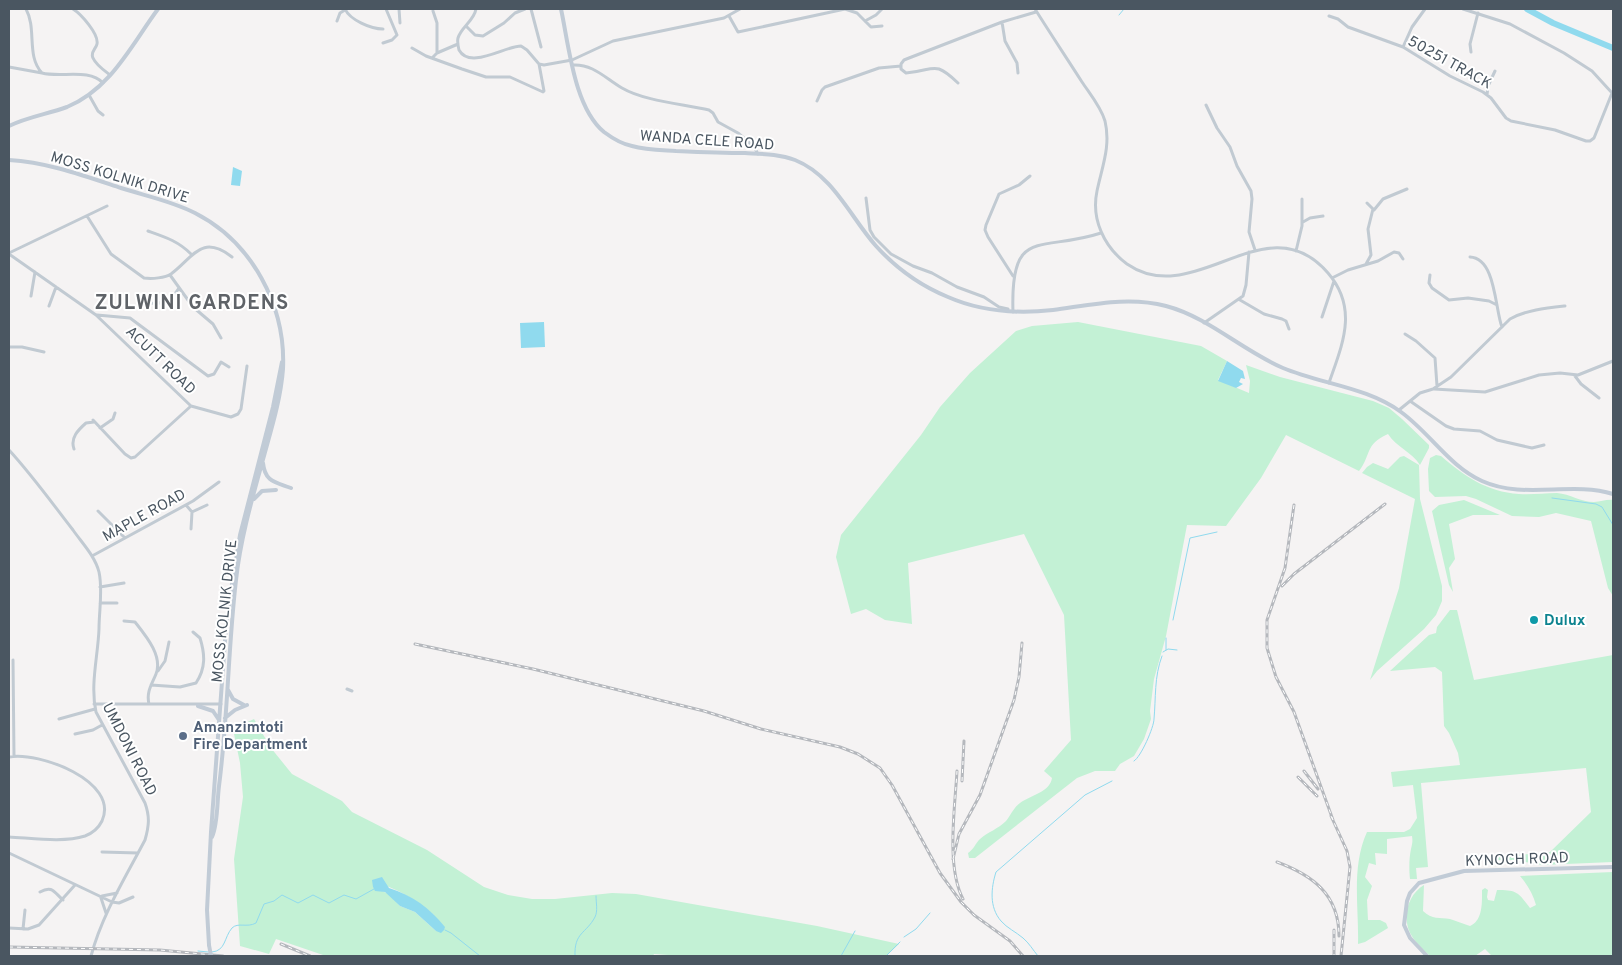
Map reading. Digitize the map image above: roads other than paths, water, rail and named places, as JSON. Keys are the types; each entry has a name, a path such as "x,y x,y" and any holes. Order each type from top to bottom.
{"street":[{"path":"26,9 32,24 35,63 42,73"},
{"path":"73,9 81,14 97,38 97,44 92,53 93,58 110,75"},
{"path":"9,126 67,107 89,95 104,83 158,9"},
{"path":"383,42 392,40 397,35 386,9"},
{"path":"399,9 400,23"},
{"path":"412,48 432,58 486,77 510,77 543,92 539,64 521,46 472,58 463,54 458,44 460,34 473,17 476,9"},
{"path":"466,26 475,35 483,36 504,24 517,12 525,9"},
{"path":"531,9 542,47"},
{"name":"WANDA CELE ROAD","path":"561,9 579,94 589,114 599,127 618,141 632,147 758,154 790,158 813,170 827,183 876,246 902,270 916,281 937,293 962,303 994,310 1038,311 1121,301 1170,307 1204,323 1280,367 1368,395 1398,410 1460,467 1490,485 1519,490 1595,490 1613,494"},
{"path":"572,63 614,41 717,20 729,16 740,9"},
{"path":"729,16 738,32 849,9 859,14 874,27 882,26"},
{"path":"865,21 882,9"},
{"path":"1403,47 1412,27 1425,9"},
{"path":"1463,9 1510,24 1564,52 1592,71 1613,94"},
{"path":"337,21 340,14 345,10 357,20 376,29 383,29"},
{"path":"901,66 902,62 909,58 1036,10 1094,100 1104,120 1107,150 1095,200 1101,232 1110,247 1126,263 1140,270 1161,276 1187,274 1255,250 1276,248 1296,251 1319,264 1333,279 1339,289 1345,307 1346,326 1343,343 1329,383"},
{"path":"433,11 437,23 437,53"},
{"path":"1471,52 1470,44 1478,13"},
{"name":"50251 TRACK","path":"1329,16 1338,19 1348,27 1403,47 1450,76 1488,95 1511,122 1555,130 1588,141 1594,138 1613,94"},
{"path":"1002,22 1005,41 1017,63 1018,73"},
{"path":"432,58 437,53 458,44"},
{"path":"539,64 572,63 590,67 629,91 668,102 709,110 718,122 741,135 754,147 758,154"},
{"path":"901,66 902,70 906,73 939,68 958,83"},
{"path":"817,101 825,87 879,68 901,66"},
{"path":"9,67 50,75 91,75 104,83"},
{"path":"1488,95 1488,86 1495,71"},
{"path":"89,95 98,111 103,115"},
{"path":"1206,105 1230,148 1236,166 1249,187 1252,199 1249,232 1255,250"},
{"name":"MOSS KOLNIK DRIVE","path":"9,160 44,165 157,198 197,214 238,245 251,261 264,282 276,317 282,346 283,366 280,394 243,534 236,576 215,827 212,837"},
{"path":"1014,277 997,254 985,230 999,194 1017,186 1030,176"},
{"path":"1366,265 1371,256 1368,229 1373,211 1383,200 1407,189"},
{"path":"866,198 870,230 874,237 891,254 899,260 932,273 961,289 984,298 1002,308 1013,311 1014,277 1018,260 1030,248 1038,245 1081,239 1101,232"},
{"path":"1296,251 1302,223 1302,199"},
{"path":"1367,203 1373,211"},
{"path":"9,253 107,206"},
{"path":"87,216 107,249 122,263 144,278 170,275 191,254 201,249 214,247 232,257"},
{"path":"1302,223 1310,218 1323,216"},
{"path":"148,231 172,239 191,254"},
{"path":"1204,323 1240,300 1244,295 1249,252"},
{"path":"1333,279 1395,252 1401,255 1403,259"},
{"name":"ACUTT ROAD","path":"9,253 96,315 192,406 231,417 238,414 247,366"},
{"path":"1470,257 1474,257 1488,272 1502,327"},
{"path":"31,296 35,272"},
{"path":"170,275 196,310 213,324 221,338"},
{"path":"1430,275 1430,286 1449,300 1468,298 1489,301 1497,305"},
{"path":"1322,317 1333,279"},
{"path":"49,306 56,287"},
{"path":"150,303 166,302 179,288"},
{"path":"1240,300 1264,314 1282,318 1286,321 1289,329"},
{"path":"1398,410 1420,393 1435,388 1451,377 1502,327 1517,315 1535,310 1565,306"},
{"path":"96,315 130,318 208,376 214,374 221,362 229,367"},
{"path":"1405,334 1435,358 1435,388"},
{"path":"9,347 22,347 44,352"},
{"name":"MOSS KOLNIK DRIVE","path":"211,956 207,910 226,627 240,535 273,407 282,361"},
{"path":"1435,388 1485,392 1539,375 1560,373 1584,374 1613,361"},
{"path":"1575,375 1581,384 1599,398"},
{"path":"1410,401 1450,428 1480,431 1497,440 1532,448 1544,445"},
{"path":"74,449 72,440 75,435 86,423 94,421 125,454 131,458 135,457 192,406"},
{"path":"100,428 113,419 115,413"},
{"name":"UMDONI ROAD","path":"9,450 92,556 99,573 100,603 95,709 148,810 148,828 138,853 106,914 95,940 91,956"},
{"path":"263,461 264,473 268,478 291,488"},
{"name":"MAPLE ROAD","path":"92,556 186,505 219,482"},
{"path":"252,503 257,494 262,491 276,490"},
{"path":"186,505 192,512 191,529"},
{"path":"192,512 207,506"},
{"path":"98,510 126,538"},
{"path":"100,587 124,583"},
{"path":"100,603 117,603"},
{"path":"124,621 135,622 156,654 159,662 148,695 149,704"},
{"path":"152,685 180,687 196,683 203,668 203,653 200,638 193,632"},
{"path":"156,674 165,661 169,642"},
{"path":"13,660 14,756"},
{"path":"225,718 235,710 246,705 233,699 227,685"},
{"path":"9,688 14,688"},
{"path":"347,689 352,691"},
{"path":"94,704 198,706 221,704"},
{"path":"198,706 213,711 220,722"},
{"path":"59,719 95,709"},
{"path":"75,734 93,730 102,725"},
{"path":"9,757 46,760 75,772 97,791 103,804 104,812 97,829 83,836 66,838 9,837"},
{"path":"102,852 138,853"},
{"path":"9,853 112,902 119,903 134,897"},
{"name":"KYNOCH ROAD","path":"1427,956 1410,938 1404,925 1407,901 1410,893 1419,883 1464,871 1613,866"},
{"path":"9,928 23,929 39,925 75,885"},
{"path":"40,892 50,888 63,900"},
{"path":"99,896 117,893"},
{"path":"99,896 104,904 106,914"},
{"path":"23,929 25,910"}],"water":[{"path":"233,167 242,171 240,186 231,185"},
{"path":"544,322 545,347 521,348 520,323"},
{"path":"1227,361 1243,371 1245,379 1241,378 1239,382 1243,384 1236,388 1218,381"},
{"path":"382,877 389,888 413,898 427,908 445,927 444,930 441,933 436,931 415,912 400,906 385,892 375,891 372,880"}],"waterway":[{"path":"1119,15 1124,9"},
{"path":"1527,9 1553,23 1613,48"},
{"path":"1552,498 1596,504 1602,507 1613,525"},
{"path":"1173,620 1190,538 1217,532"},
{"path":"1166,638 1166,650"},
{"path":"1163,652 1168,649 1177,650"},
{"path":"1134,761 1150,735 1153,723 1156,680 1162,656"},
{"path":"1038,956 1025,940 1006,926 997,916 992,897 996,872 1085,795 1112,781"},
{"path":"212,952 220,949 234,926 256,923 264,904 274,901 282,895 298,903 313,895 329,903 344,895 356,899 374,889"},
{"path":"575,956 576,942 592,923 596,915 596,896"},
{"path":"904,937 916,929 930,913"},
{"path":"445,930 480,956"},
{"path":"841,956 855,931"},
{"path":"886,956 900,942"},
{"path":"198,951 208,952"}],"railway":[{"path":"1282,586 1294,574 1385,504"},
{"path":"1294,505 1285,568 1267,620 1267,648 1276,677 1294,712 1333,820"},
{"path":"953,859 959,834 980,795 1014,700 1019,677 1022,643"},
{"path":"415,644 533,669 704,711 761,729 840,747 858,754 880,768 892,785 940,873 961,902 974,915 1010,941 1023,956"},
{"path":"962,781 964,741"},
{"path":"957,771 953,854 958,886 963,899"},
{"path":"1304,771 1318,789"},
{"path":"1298,777 1317,796"},
{"path":"1331,816 1347,851 1350,867 1341,956"},
{"path":"1277,862 1301,873 1321,888 1329,898 1334,909 1338,921 1339,936"},
{"path":"1334,930 1334,956"},
{"path":"281,944 310,956"},
{"path":"9,947 160,950 223,956"}],"place":[{"name":"Dulux","path":"1534,620"},
{"name":"Amanzimtoti Fire Department","path":"183,736"}],"district":[{"name":"ZULWINI GARDENS","path":"192,302"}]}
